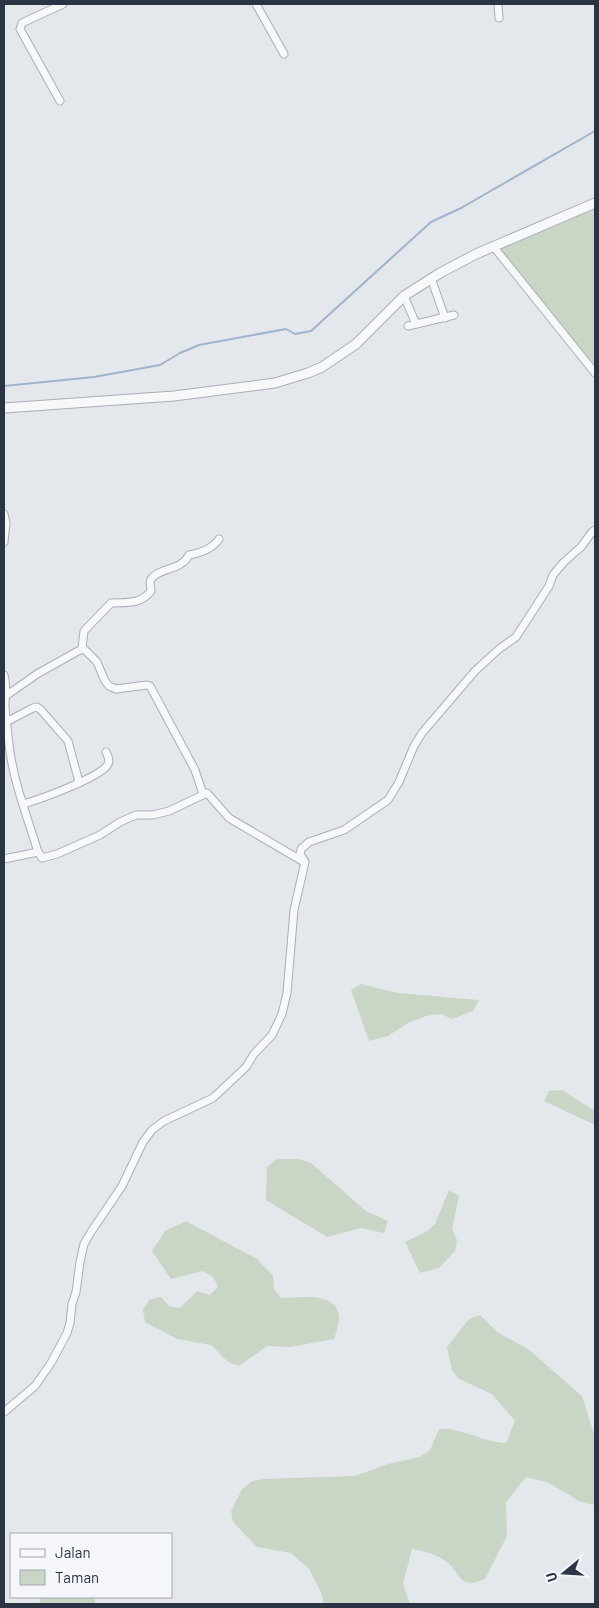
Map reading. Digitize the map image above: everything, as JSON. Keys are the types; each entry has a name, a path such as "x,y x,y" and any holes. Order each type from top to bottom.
{"street":[{"path":"60,101 20,26 22,22 63,4"},
{"path":"256,4 284,54"},
{"path":"498,4 499,18"},
{"path":"4,408 174,396 290,379 322,367 356,344 404,296 431,278 493,246 595,202"},
{"path":"493,246 595,373"},
{"path":"431,278 445,318"},
{"path":"404,296 416,324"},
{"path":"408,326 454,315"},
{"path":"4,514 6,522 4,542"},
{"path":"4,1412 35,1386 67,1333 84,1244 122,1186 143,1142 152,1130 164,1121 212,1098 246,1067 254,1054 272,1035 282,1014 287,993 294,910 305,862 300,854 301,849 309,842 344,830 388,800 399,782 414,746 422,733 475,671 499,648 516,637 549,586 553,575 564,562 581,548 595,530"},
{"path":"82,649 84,631 110,603 135,603 142,600 151,591 150,581 153,578 182,564 189,555 202,551 217,543 219,539"},
{"path":"82,649 98,662 105,681 110,686 116,689 150,686 196,770 203,794"},
{"path":"5,700 37,674 82,649"},
{"path":"4,675 6,722 10,755 40,857 44,858 57,854 100,835 120,822 136,815 153,815 169,811 207,793 228,818 305,862"},
{"path":"6,722 33,708 37,707 41,710 68,741 79,782"},
{"path":"23,804 58,792 108,765 109,761 106,752"},
{"path":"4,859 38,852"}],"green space":[{"path":"595,204 595,372 491,248"},
{"path":"361,984 397,993 479,1000 473,1011 452,1019 441,1014 429,1015 408,1023 388,1036 369,1041 351,990"},
{"path":"562,1090 592,1109 595,1108 595,1125 544,1101 549,1091"},
{"path":"277,1159 299,1159 311,1163 366,1211 388,1221 384,1233 361,1228 327,1237 266,1200 267,1167"},
{"path":"449,1190 459,1196 452,1229 457,1240 455,1251 439,1268 420,1273 405,1242 426,1232 435,1224"},
{"path":"186,1221 257,1259 273,1276 274,1289 281,1298 316,1298 324,1299 331,1303 336,1308 339,1316 334,1339 290,1347 267,1346 239,1366 228,1362 211,1345 177,1339 145,1322 143,1310 149,1300 161,1297 169,1306 180,1308 197,1291 210,1295 218,1287 213,1277 203,1271 171,1279 152,1251 165,1231"},
{"path":"480,1315 497,1332 528,1349 582,1396 595,1437 595,1505 579,1501 549,1483 526,1477 506,1502 507,1536 485,1579 477,1582 466,1582 440,1557 412,1549 403,1584 410,1604 324,1604 321,1592 309,1569 291,1553 257,1547 233,1522 231,1511 242,1489 252,1481 263,1479 355,1476 388,1464 420,1457 430,1450 439,1429 456,1430 489,1441 506,1443 515,1421 492,1394 459,1379 452,1370 447,1347 469,1319"},
{"path":"41,1598 95,1598 95,1604 39,1604"}],"waterway":[{"path":"4,386 94,377 160,365 180,353 199,345 286,329 295,334 311,331 431,222 461,208 595,131"}]}
